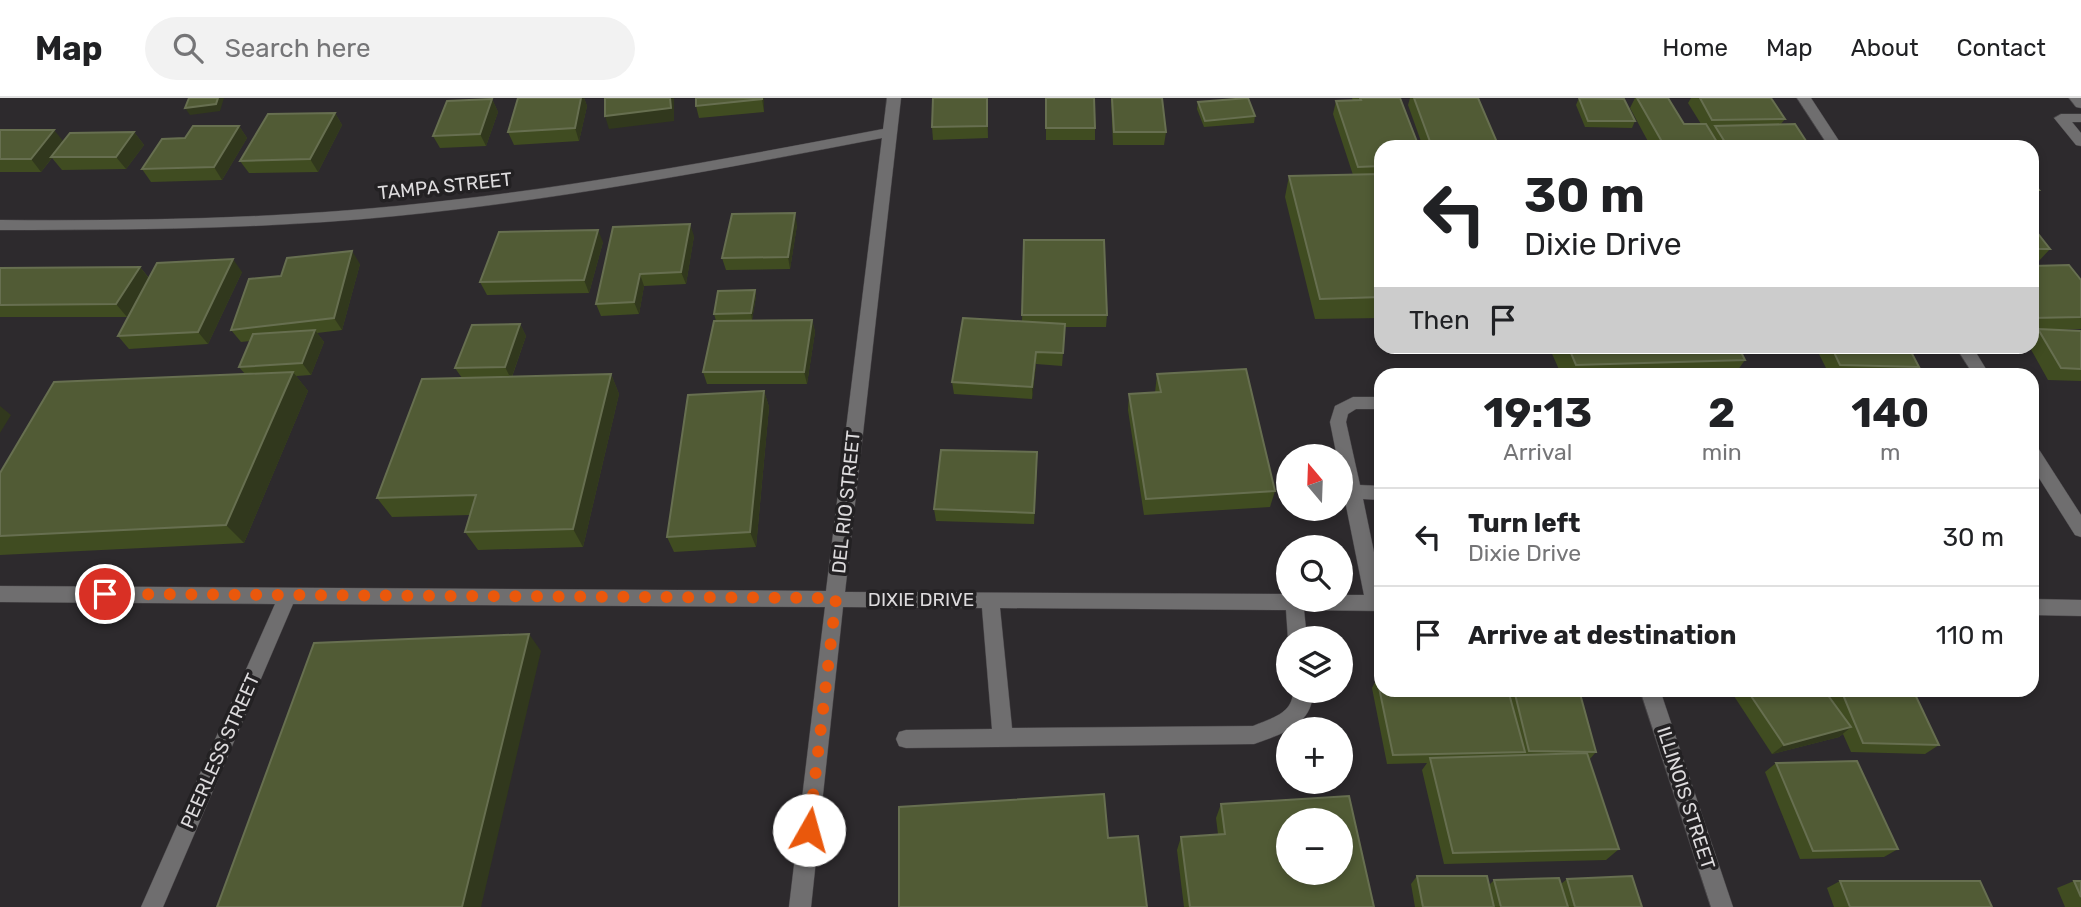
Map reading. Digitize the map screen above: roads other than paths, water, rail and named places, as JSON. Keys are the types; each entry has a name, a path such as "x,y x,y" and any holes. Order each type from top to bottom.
{"street":[{"name":"DEL RIO STREET","path":"800,907 836,598 856,395 894,98"},
{"path":"1804,98 1831,140"},
{"path":"2076,98 2081,104"},
{"path":"2081,118 2062,118 2081,142"},
{"name":"TAMPA STREET","path":"0,225 173,224 397,211 645,178 890,132"},
{"path":"1343,444 1338,422 1341,410 1353,403 1374,403"},
{"path":"2039,464 2081,530"},
{"path":"1374,493 1353,492 1374,585"},
{"name":"DIXIE DRIVE","path":"0,594 1276,601"},
{"name":"PEERLESS STREET","path":"152,907 288,595"},
{"path":"990,599 1003,738"},
{"name":"DIXIE DRIVE","path":"1353,602 1374,603"},
{"path":"2039,607 2081,608"},
{"name":"ILLINOIS STREET","path":"1652,697 1722,907"},
{"path":"906,739 1254,735 1294,717 1303,703"}]}
